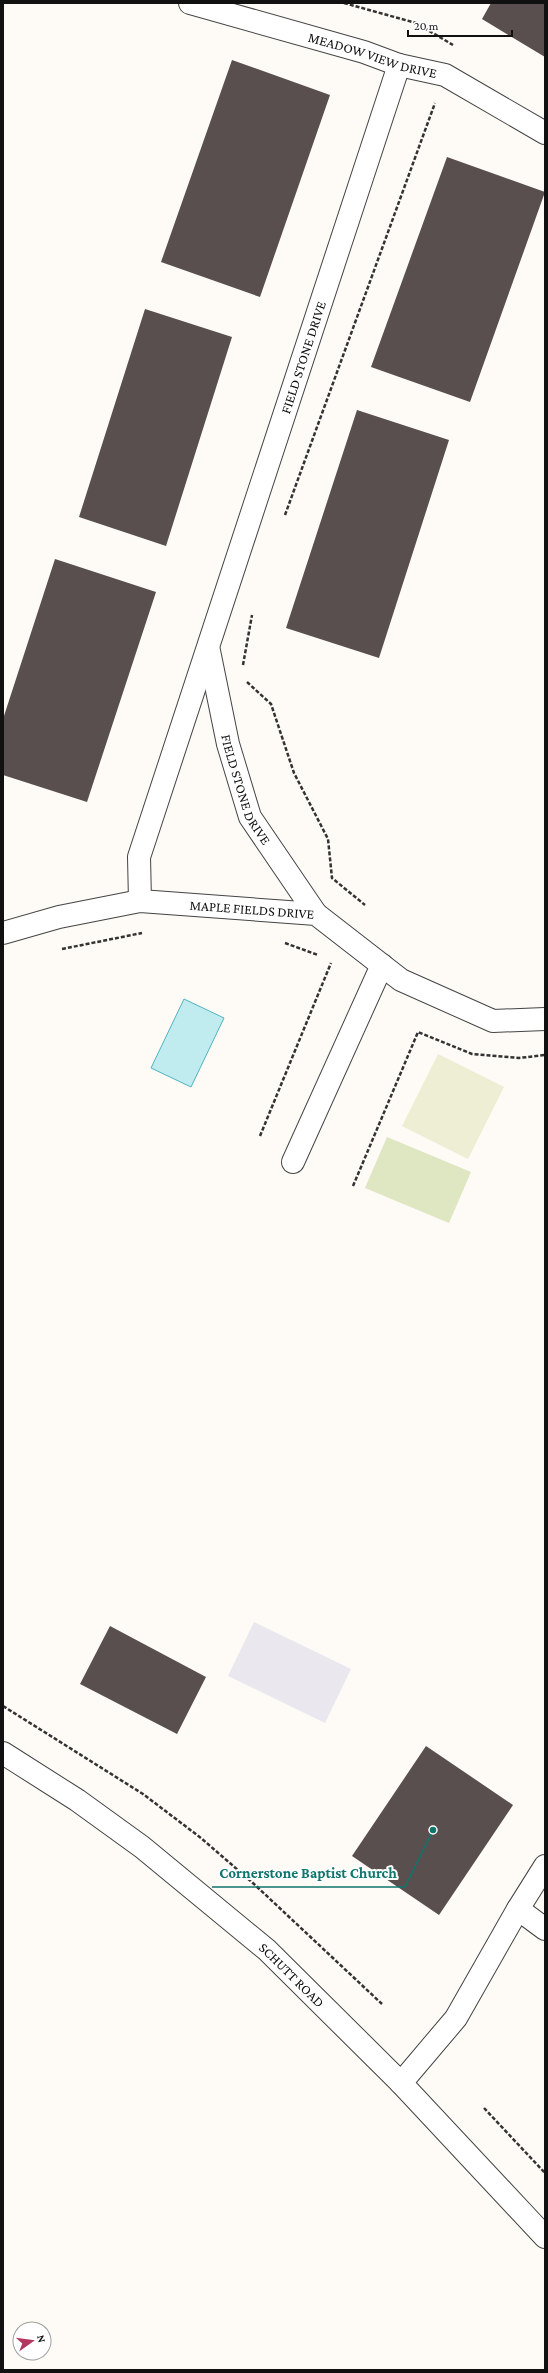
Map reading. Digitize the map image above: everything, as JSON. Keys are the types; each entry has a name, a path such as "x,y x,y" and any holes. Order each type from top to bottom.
{"street":[{"name":"MEADOW VIEW DRIVE","path":"190,3 364,52 399,65 445,75 545,133"},
{"name":"FIELD STONE DRIVE","path":"140,901 140,857 399,65"},
{"name":"FIELD STONE DRIVE","path":"208,650 228,744 250,817 316,914"},
{"name":"MAPLE FIELDS DRIVE","path":"3,933 59,918 140,901 316,914 401,980 493,1021 545,1018"},
{"path":"293,1162 382,965"},
{"name":"SCHUTT ROAD","path":"3,1753 95,1812 142,1847 267,1950 402,2083 545,2237"},
{"path":"402,2083 456,2018 545,1866"},
{"path":"518,1910 545,1928"}],"path":[{"path":"284,516 436,101"},
{"path":"243,667 252,613"},
{"path":"246,678 248,683 271,704 294,773 328,839 332,878 364,905"},
{"path":"55,950 145,932"},
{"path":"260,1136 332,960 277,941"},
{"path":"354,1186 418,1032 472,1054 518,1058 545,1055"},
{"path":"3,1706 143,1794 201,1838 254,1884 382,2004"},
{"path":"484,2108 545,2173"}],"shaded area":[{"path":"254,1622 351,1669 325,1723 228,1676"}],"green space":[{"path":"438,1054 504,1087 468,1159 402,1126"},
{"path":"387,1137 471,1172 449,1223 365,1188"}],"water":[{"path":"184,999 224,1018 191,1087 151,1068"}],"building":[{"path":"491,3 545,3 545,57 482,19"},
{"path":"232,60 330,95 260,297 161,262"},
{"path":"447,157 545,192 470,402 371,367"},
{"path":"145,309 232,337 166,546 79,517"},
{"path":"357,410 449,440 379,658 286,628"},
{"path":"55,559 156,592 87,802 3,775 3,719"},
{"path":"110,1626 206,1677 177,1734 80,1684"},
{"path":"426,1746 513,1805 439,1915 352,1856"}],"place":[{"name":"Cornerstone Baptist Church","path":"433,1830"}]}
